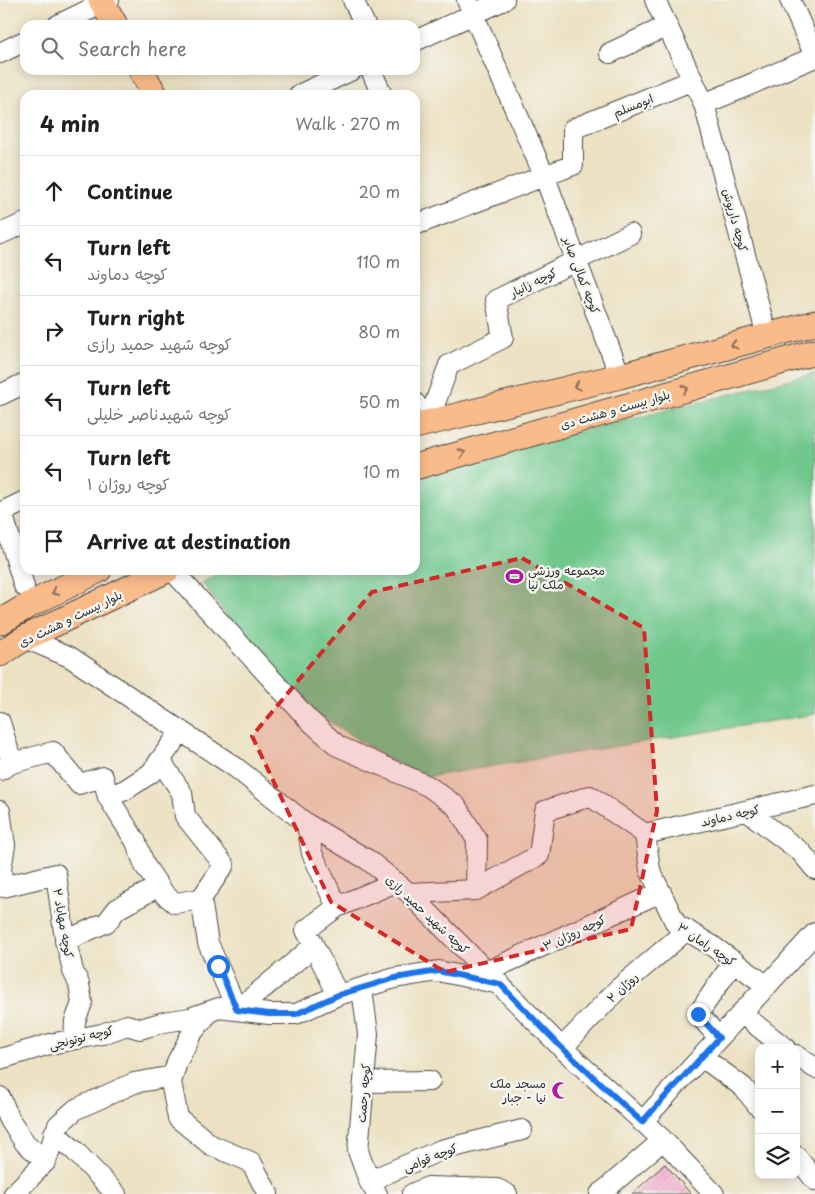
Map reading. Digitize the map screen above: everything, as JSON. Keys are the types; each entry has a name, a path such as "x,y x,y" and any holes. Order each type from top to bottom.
{"main road":[{"path":"104,1 113,20"},
{"path":"144,75 152,90"},
{"path":"420,417 620,376 815,323"},
{"name":"بلوار بیست و هشت دی","path":"420,466 815,352"},
{"path":"620,376 617,384 618,393 624,400 632,404"},
{"path":"0,622 88,575"},
{"name":"بلوار بیست و هشت دی","path":"0,654 26,638 157,575"}],"street":[{"path":"353,0 363,20"},
{"path":"420,38 470,7 504,0"},
{"name":"کوچه داریوش","path":"655,0 704,104 767,336"},
{"path":"704,104 815,57 790,0"},
{"path":"68,20 104,1"},
{"name":"کوچه کمالی صابر","path":"470,7 544,175 620,376"},
{"path":"610,53 667,26"},
{"path":"0,53 20,43"},
{"path":"310,90 341,75"},
{"path":"373,75 380,90"},
{"name":"ابومسلم","path":"544,175 573,165 572,129 693,80"},
{"path":"420,223 544,175"},
{"path":"1,231 20,224"},
{"path":"577,260 630,234"},
{"name":"کوچه زانیار","path":"420,415 449,365 503,338 496,300 577,260"},
{"path":"0,395 20,385"},
{"path":"20,503 2,512 20,573"},
{"path":"21,575 24,586"},
{"path":"177,575 309,720 338,746 428,786 456,806 477,840 476,890"},
{"name":"کوچه شهید حمید رازی","path":"26,638 70,657 182,731 235,767 307,824 368,860 403,888 562,1048 663,1140 714,1194"},
{"path":"0,722 6,766 53,752 79,784 102,777 108,797 136,842 145,866 165,896 175,903 201,899"},
{"path":"108,797 125,790 151,773 182,731"},
{"path":"160,760 182,793 185,816 224,865 201,899 222,1010"},
{"name":"کوچه دماوند","path":"645,834 815,795"},
{"path":"338,995 306,930 336,907 403,888 476,890 539,855 545,811 590,796 645,834"},
{"name":"کوچه مهاباد ۲","path":"0,811 5,845 1,869 3,887 56,874 65,941 73,971 79,984 82,1004 74,1021 74,1039"},
{"path":"747,811 801,852 815,869"},
{"path":"307,824 312,853 336,907"},
{"name":"کوچه رامان ۳","path":"645,834 650,870 676,924 767,986"},
{"path":"65,941 107,922 117,909 159,886"},
{"name":"کوچه روژان ۳","path":"494,978 661,892"},
{"name":"روژان ۲","path":"562,1048 618,989 687,930"},
{"path":"642,1122 815,933"},
{"path":"268,1194 251,1162 211,1145 178,1118 171,1082 192,1033 314,946"},
{"path":"719,1038 698,1014 734,962"},
{"path":"222,1010 296,1014 338,995 395,978 438,971 494,978"},
{"name":"کوچه رحمت","path":"362,989 368,1034 358,1151 373,1188"},
{"name":"کوچه توتونچی","path":"0,1059 50,1044 102,1034 127,1025 140,1029 222,1010"},
{"path":"743,1011 746,1017 780,1044"},
{"path":"702,1057 743,1087 755,1103"},
{"path":"800,1058 815,1068"},
{"path":"14,1194 46,1160 58,1125 76,1109 134,1083 173,1076"},
{"path":"364,1082 430,1081"},
{"path":"0,1097 10,1120 25,1143 46,1160"},
{"name":"کوچه قوامی","path":"373,1188 441,1150 522,1130"},
{"path":"54,1133 74,1150 116,1194"},
{"path":"600,1194 663,1140"},
{"path":"800,1161 815,1180"},
{"path":"412,1194 428,1187 497,1190 506,1194"}],"highlighted area":[{"path":"522,558 644,628 657,811 631,929 445,972 331,902 252,736 372,592"}],"green space":[{"name":"مجموعه ورزشی ملک نیا","path":"815,373 815,714 420,778 288,696 202,583 216,575 420,575 420,472"}],"building":[{"path":"665,1164 691,1194 632,1194"}],"place":[{"name":"مجموعه ورزشی ملک نیا","path":"514,577"},
{"name":"مسجد ملک نیا - جبار","path":"560,1090"}],"route":[{"path":"218,966 237,1010 284,1015 296,1014 338,995 395,978 438,971 500,984 562,1048 642,1122 719,1038 698,1014"}]}
